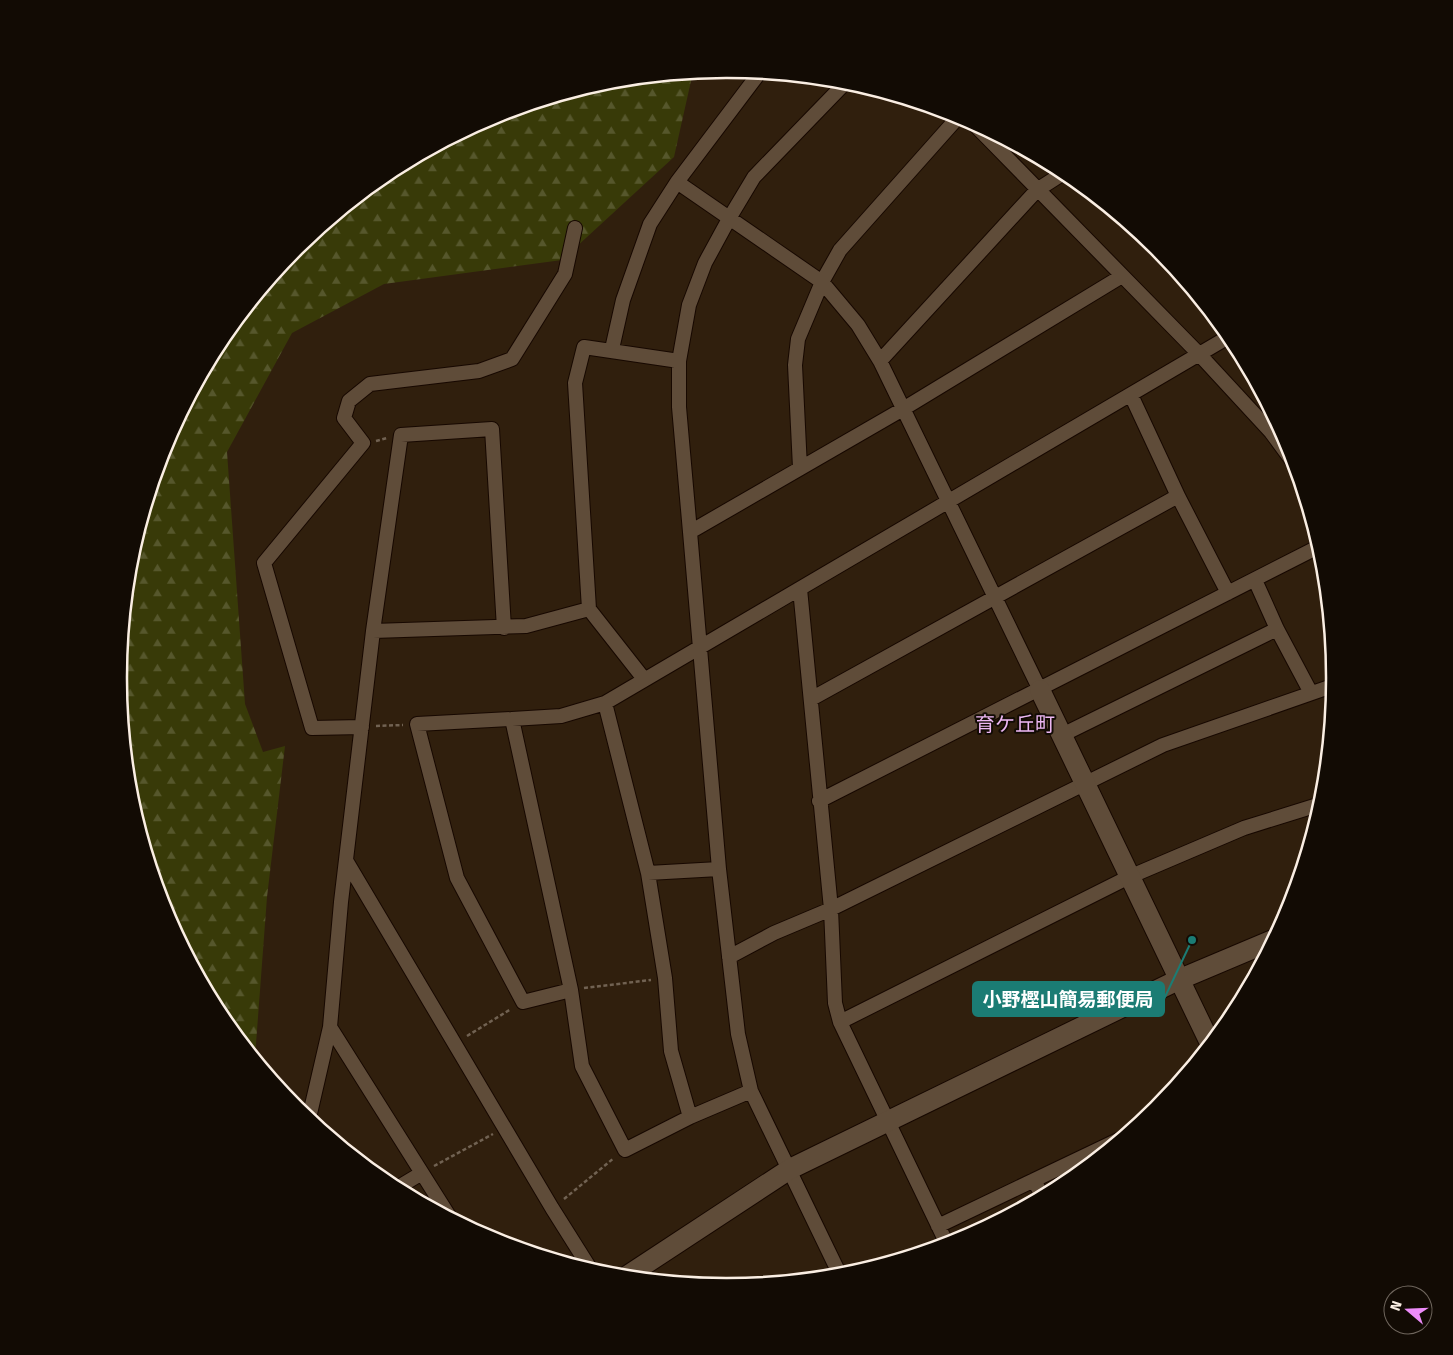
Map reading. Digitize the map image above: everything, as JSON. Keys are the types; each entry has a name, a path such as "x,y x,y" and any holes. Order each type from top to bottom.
{"street":[{"path":"612,349 623,300 650,224 677,182 755,79"},
{"path":"836,1267 751,1092 738,1034 719,869 679,407 679,361 689,305 705,263 730,217 754,177 840,88"},
{"path":"800,468 795,365 798,339 822,282 840,250 954,122"},
{"path":"985,136 1271,426"},
{"path":"880,361 1037,190 1057,177"},
{"path":"677,182 822,282 858,325 880,361 949,501 1207,1037"},
{"path":"362,727 312,728 264,563 363,443 344,418 349,402 370,384 479,371 512,359 565,274 575,228"},
{"path":"690,532 903,409 1122,276"},
{"path":"571,990 523,1002 457,878 417,724 561,716 605,703 700,645 800,589 1222,340"},
{"path":"644,679 589,609 575,383 584,347 612,349 679,361"},
{"path":"1131,395 1178,496 1228,592"},
{"path":"310,1109 330,1027 341,902 373,631 401,435 492,429 504,628"},
{"path":"811,699 1178,496"},
{"path":"819,801 1313,550"},
{"path":"1255,580 1278,630 1311,693"},
{"path":"800,589 819,801 831,909 835,1003 840,1022 943,1237"},
{"path":"373,631 526,626 589,609"},
{"path":"1062,735 1278,630"},
{"path":"729,957 774,933 831,909 1163,745 1326,688"},
{"path":"605,703 648,873 665,978 671,1051 690,1117"},
{"path":"512,719 571,990 582,1066 625,1150 690,1117 751,1092"},
{"path":"840,1022 1129,877 1244,828 1312,807"},
{"path":"347,862 585,1260"},
{"path":"648,873 719,869"},
{"path":"636,1270 790,1169 1178,980 1265,943"},
{"path":"330,1027 443,1206"},
{"path":"938,1226 1097,1150"},
{"path":"405,1183 422,1173"},
{"path":"1034,1180 1039,1189"}],"path":[{"path":"363,443 401,435"},
{"path":"362,727 417,724"},
{"path":"571,990 665,978"},
{"path":"455,1044 523,1002"},
{"path":"422,1173 505,1128"},
{"path":"552,1208 625,1150"}],"green space":[{"path":"691,79 674,157 562,260 384,284 292,333 227,452 245,704 263,752 285,746 267,897 256,1050 207,977 188,943 172,907 147,833 138,795 132,756 128,717 128,638 138,560 158,485 188,412 228,344 250,312 275,282 331,226 361,201 393,179 461,139 534,109 609,89"}],"place":[{"name":"小野樫山簡易郵便局","path":"1192,940"}],"district":[{"name":"育ケ丘町","path":"1015,724"}]}
